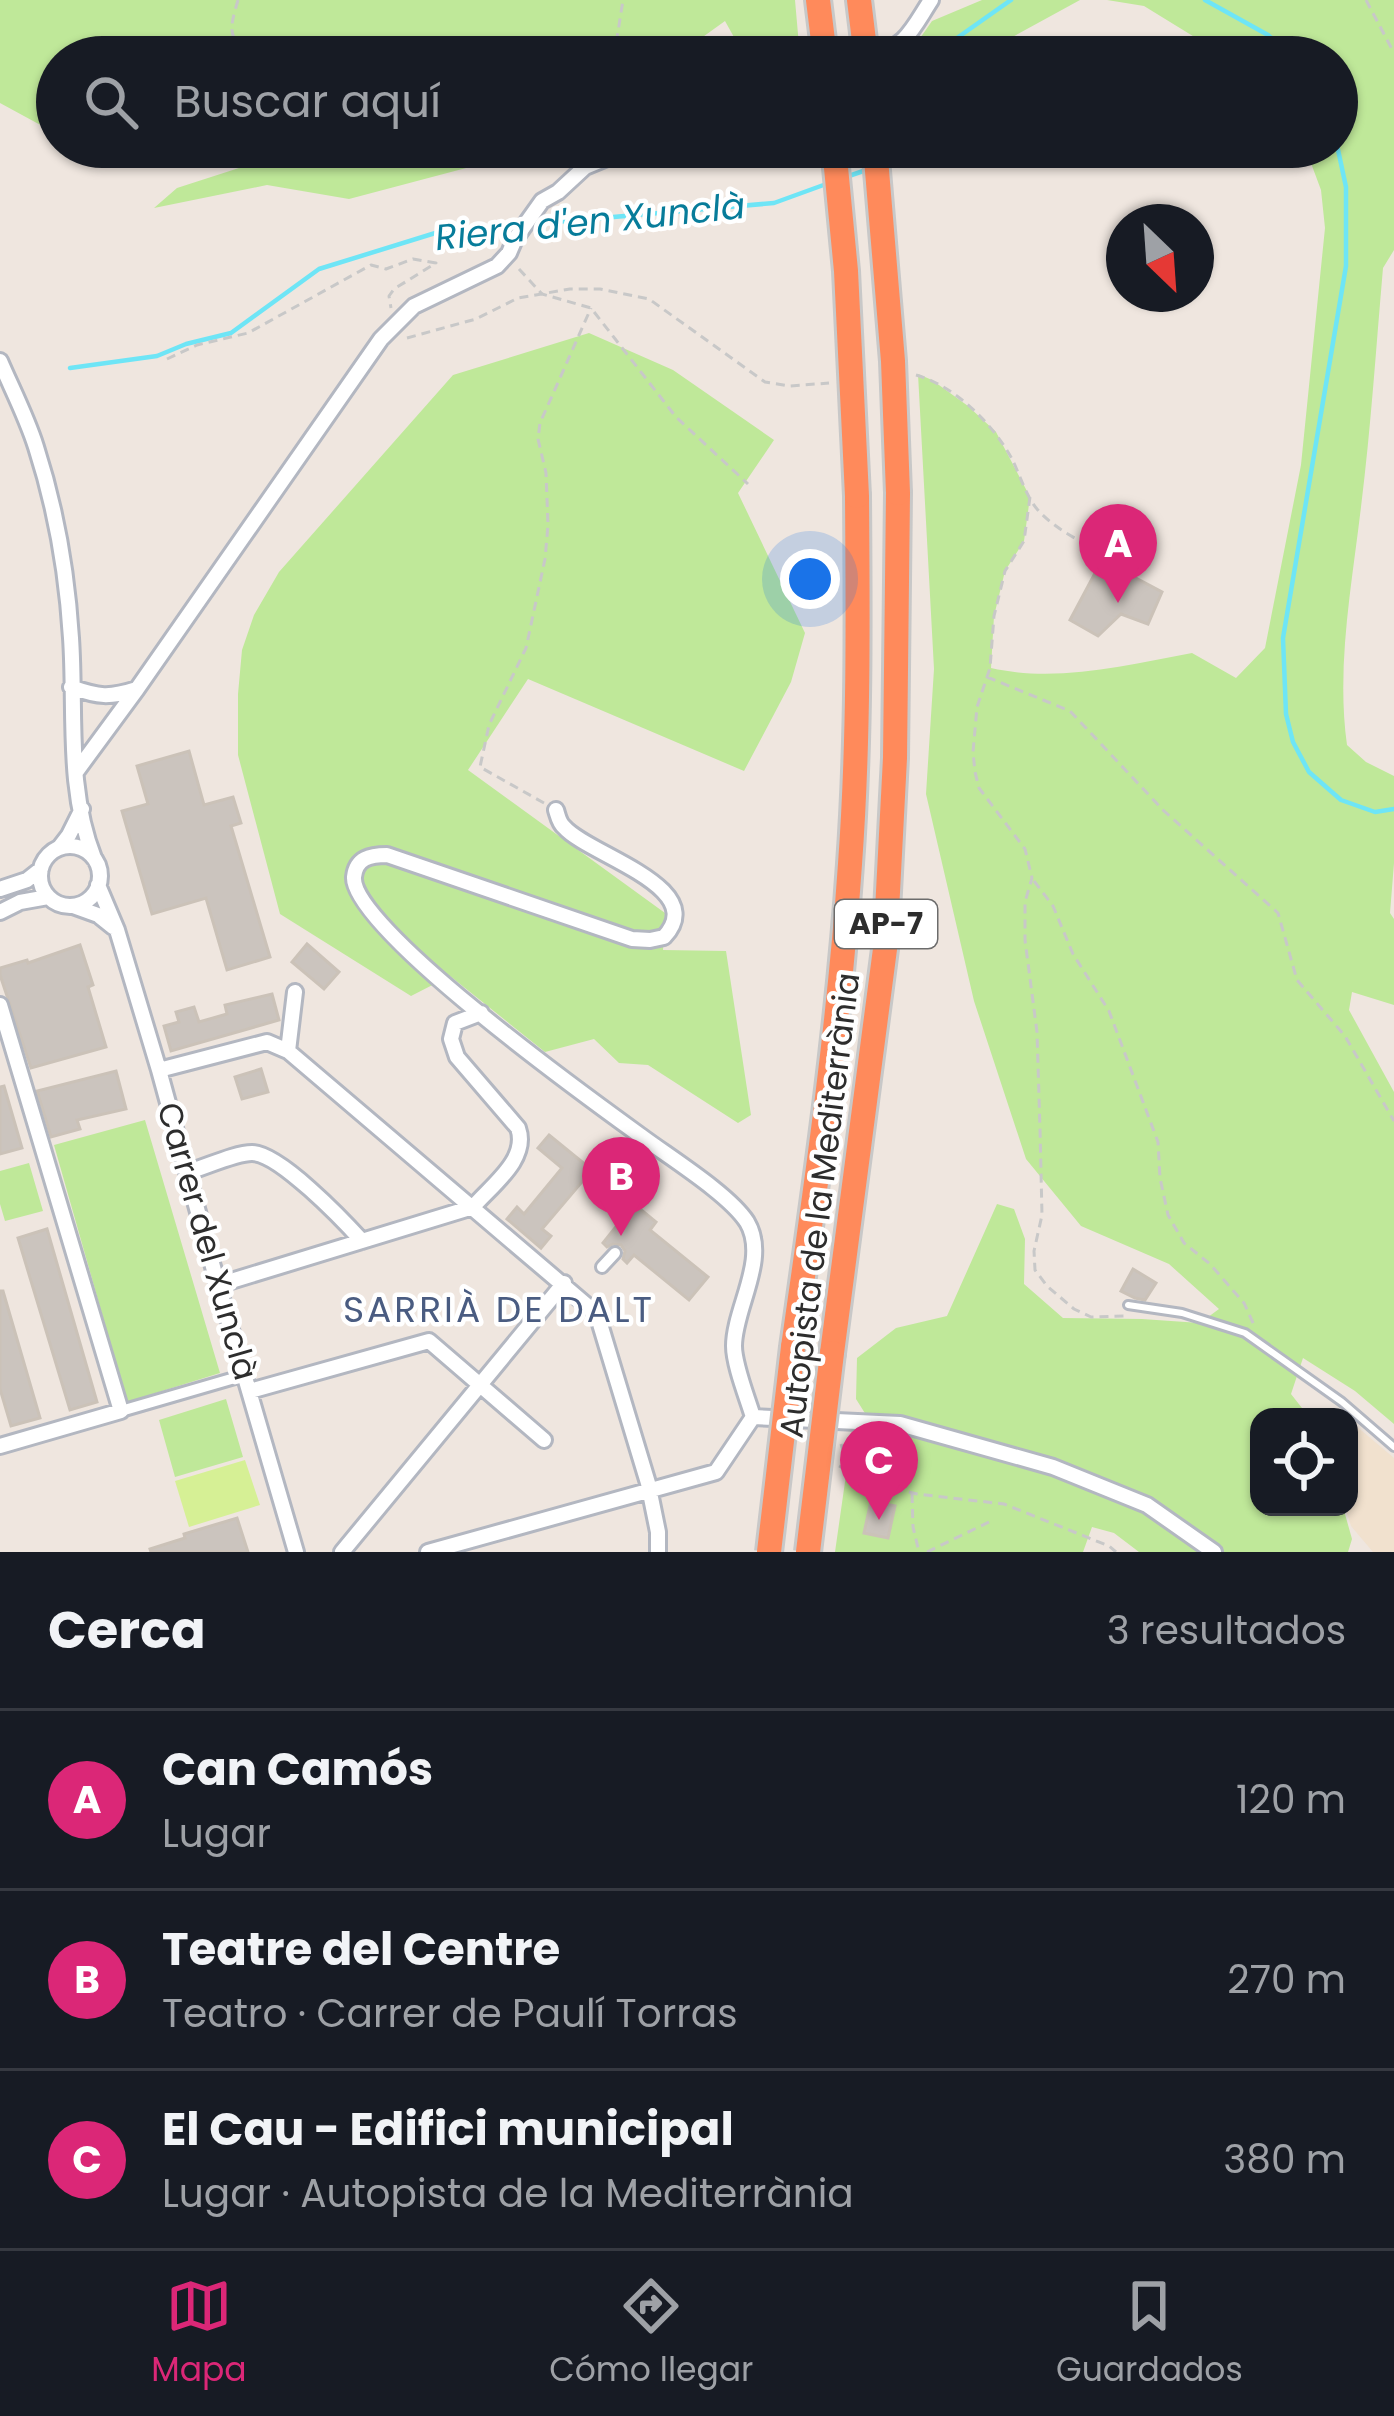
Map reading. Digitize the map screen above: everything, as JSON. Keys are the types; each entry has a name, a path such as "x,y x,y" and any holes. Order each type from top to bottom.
{"highway":[{"path":"818,0 822,36"},
{"path":"859,0 865,36"},
{"name":"Autopista de la Mediterrània","path":"769,1552 834,1048 850,864 858,684 857,496 836,168"},
{"name":"Autopista de la Mediterrània","path":"808,1552 885,950 896,758 898,493 877,168"}],"street":[{"path":"905,36 931,0"},
{"path":"76,772 381,339 421,302 497,266 542,201 583,168"},
{"path":"0,362 35,443 59,532 71,640 71,736 87,841 98,866 98,885 86,901 73,906"},
{"path":"71,687 111,697 137,689"},
{"path":"0,889 27,880 40,869 69,835 82,809"},
{"path":"428,1552 458,1548 716,1472 753,1417 734,1348 754,1252 748,1223 717,1192 438,979 368,910 355,885 360,862 370,855 387,855 632,939 664,937 675,921 675,910 662,889 564,828 556,810"},
{"path":"59,848 78,848 94,858"},
{"path":"40,869 48,897 98,915 117,930"},
{"name":"Carrer del Xunclà","path":"98,885 117,930 159,1070 296,1552"},
{"path":"0,912 48,897"},
{"path":"289,1051 296,992"},
{"path":"0,1005 122,1411"},
{"path":"218,1285 473,1207 520,1154 522,1140 518,1128 458,1057 451,1039 454,1023 481,1012"},
{"path":"159,1070 267,1042 289,1051 597,1314 648,1484 658,1552"},
{"path":"188,1172 254,1153 268,1158 330,1206 362,1241"},
{"path":"602,1267 615,1253"},
{"path":"342,1552 564,1283"},
{"path":"250,1391 429,1341 544,1440"},
{"path":"0,1446 245,1375"},
{"path":"753,1417 900,1424 1053,1466 1147,1505 1214,1552"}],"lane":[{"path":"1128,1305 1182,1313 1244,1333 1342,1402 1394,1447"}],"path":[{"path":"232,36 238,0"},
{"path":"617,36 623,0"},
{"path":"1366,0 1394,53"},
{"path":"515,238 514,261 520,272 542,294 591,308 676,417 748,484"},
{"path":"167,359 197,345 248,333 371,266 386,268 413,259 436,263 389,296 394,326"},
{"path":"381,339 426,334 476,319 518,298 600,289 649,299 765,382 790,386 833,382"},
{"path":"556,810 480,766 489,725 526,648 545,559 548,525 540,422 591,308"},
{"path":"918,374 968,406 996,432 1036,509 1075,538 1116,559"},
{"path":"1030,496 1024,541 1005,572 987,677 976,707 973,752 979,788 1025,849 1032,878 1053,906 1072,954 1109,1010 1158,1142 1168,1215 1184,1243 1210,1264 1244,1304 1259,1344"},
{"path":"987,677 1070,711 1164,812 1278,914 1297,980 1345,1036 1394,1121"},
{"path":"1032,878 1025,902 1025,940 1037,1031 1040,1129 1042,1215 1035,1270 1073,1309 1091,1317 1137,1315"},
{"path":"919,1552 912,1492 1004,1504 1116,1552"},
{"path":"927,1552 989,1522"}],"shaded area":[{"path":"1358,1428 1394,1458 1394,1552 1373,1552 1348,1516 1358,1516"}],"green space":[{"path":"0,0 795,0 798,36 733,36 725,21 704,36 36,36 36,123 0,103"},
{"path":"982,0 1080,0 1014,36 922,36 932,21"},
{"path":"1107,0 1394,0 1394,250 1383,268 1343,686 1347,745 1366,762 1394,776 1390,913 1394,919 1394,1005 1352,992 1349,1010 1394,1092 1394,1424 1355,1391 1303,1358 1291,1394 1302,1408 1250,1408 1250,1516 1346,1516 1352,1539 1348,1552 1139,1552 1114,1533 1092,1527 1083,1552 835,1552 847,1468 871,1448 868,1418 856,1399 857,1358 896,1328 947,1316 997,1204 1014,1209 1025,1239 1024,1284 1063,1318 1200,1323 1219,1309 1169,1264 1081,1226 1026,1159 974,1001 926,794 934,669 918,374 968,406 996,432 1030,497 1024,541 1005,571 994,616 991,668 1066,673 1192,653 1236,678 1265,648 1301,465 1325,228 1321,190 1313,168 1358,168 1358,36 1193,36 1144,6"},
{"path":"239,168 466,168 349,199 267,185 154,208 177,188"},
{"path":"589,333 673,370 774,440 738,493 805,633 791,682 744,771 528,679 468,770 665,913 663,950 726,951 751,1115 738,1123 648,1065 619,1063 594,1039 545,1052 450,976 411,996 280,914 238,755 242,650 254,615 279,572 453,375"},
{"path":"145,1120 220,1373 127,1402 54,1145"},
{"path":"29,1163 43,1211 5,1221 0,1171"},
{"path":"226,1399 243,1457 175,1477 159,1420"},
{"path":"245,1460 260,1505 189,1527 175,1481"}],"building":[{"path":"1102,560 1162,592 1148,624 1121,614 1098,636 1070,620"},
{"path":"189,751 204,805 233,797 241,823 231,826 270,957 227,970 206,898 152,914 122,811 148,804 137,766"},
{"path":"307,944 339,972 324,989 292,962"},
{"path":"80,945 106,1047 31,1068 0,968"},
{"path":"272,994 279,1020 171,1051 164,1026 179,1022 176,1012 194,1007 199,1022 227,1014 225,1005"},
{"path":"261,1069 268,1092 242,1099 235,1077"},
{"path":"116,1071 126,1109 77,1120 80,1129 51,1137 37,1091"},
{"path":"4,1086 22,1148 0,1154 0,1087"},
{"path":"549,1135 592,1170 542,1229 551,1236 541,1248 507,1219 517,1207 524,1214 562,1168 538,1148"},
{"path":"634,1204 656,1222 650,1230 708,1277 689,1300 634,1255 627,1263 621,1245 603,1243"},
{"path":"47,1229 97,1402 70,1410 18,1238"},
{"path":"1133,1269 1156,1283 1145,1300 1121,1291"},
{"path":"0,1291 40,1418 11,1426 0,1389"},
{"path":"871,1501 895,1506 888,1538 864,1533"},
{"path":"237,1518 248,1552 151,1552 185,1538 184,1534"}],"waterway":[{"name":"Riera d'en Xunclà","path":"960,36 1011,0"},
{"name":"Riera d'en Xunclà","path":"1205,0 1269,36"},
{"name":"Riera d'en Xunclà","path":"1342,168 1346,266 1283,638 1286,714 1293,742 1309,772 1341,800 1375,812 1394,809"},
{"name":"Riera d'en Xunclà","path":"846,177 869,169"},
{"name":"Riera d'en Xunclà","path":"533,224 774,203 829,183"},
{"name":"Riera d'en Xunclà","path":"70,368 157,356 231,333 319,269 445,230 522,225"}],"place":[{"name":"Can Camós","path":"1118,603"},
{"name":"Teatre del Centre","path":"621,1236"},
{"name":"El Cau - Edifici municipal","path":"879,1520"}],"district":[{"name":"SARRIÀ DE DALT","path":"499,1309"}]}
